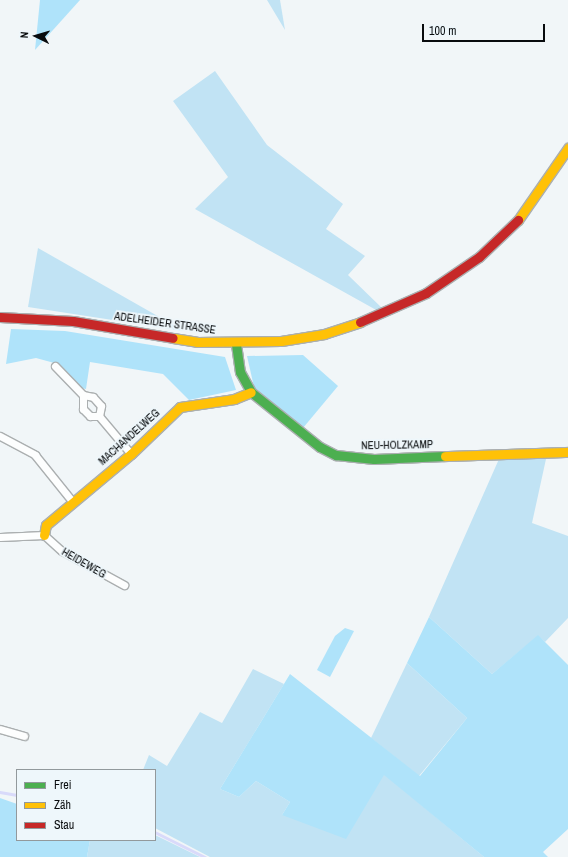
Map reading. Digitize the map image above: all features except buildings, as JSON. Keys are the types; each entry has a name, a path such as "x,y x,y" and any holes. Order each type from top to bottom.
{"street":[{"name":"ADELHEIDER STRASSE","path":"0,317 73,321 197,342 236,344 324,334 370,319 426,293 479,257 525,213 568,148"},
{"name":"NEU-HOLZKAMP","path":"236,344 240,372 251,392 320,447 336,455 374,459 568,452"},
{"path":"56,366 83,395 93,396 100,406 99,416 131,454"},
{"name":"MACHANDELWEG","path":"44,535 46,524 72,501 131,454 180,407 234,399 251,392"},
{"path":"83,395 83,409 90,416 99,416"},
{"path":"0,436 35,455 72,501"},
{"path":"0,537 44,535"},
{"name":"HEIDEWEG","path":"44,535 62,551 124,585"},
{"path":"0,729 24,736"}],"shaded area":[{"path":"40,0 80,0 35,50"},
{"path":"267,0 280,0 285,30"},
{"path":"215,71 267,145 343,204 326,229 365,256 348,275 383,309 378,311 195,209 228,177 173,101"},
{"path":"38,248 184,331 28,307"},
{"path":"11,329 65,331 225,357 236,390 189,400 163,374 90,362 86,389 81,388 58,364 36,358 6,364"},
{"path":"303,355 338,386 303,428 254,387 247,356"},
{"path":"499,459 546,459 532,523 568,536 568,618 545,642 538,636 492,674 429,617"},
{"path":"429,617 492,674 538,635 568,665 568,829 543,852 548,857 484,857 384,775 346,839 282,815 290,802 256,781 239,797 220,789 290,674 420,776 467,718 407,663"},
{"path":"345,628 354,631 330,677 317,670 335,636"},
{"path":"407,663 467,718 419,776 371,738"},
{"path":"253,669 284,684 220,789 239,797 256,781 290,802 282,815 384,774 484,857 210,857 156,829 156,769 143,769 149,755 167,766 200,712 222,723"},
{"path":"0,798 16,804 16,841 90,841 87,857 0,857"},
{"path":"156,835 200,857 87,857 90,841 156,841"}],"waterway":[{"path":"0,792 16,795"},
{"path":"156,832 205,857"}],"traffic: fast":[{"path":"236,344 240,372 251,392 320,447 336,455 374,459 445,456"}],"traffic: slow":[{"path":"518,220 568,148"},
{"path":"173,338 197,342 281,341 324,334 360,322"},
{"path":"44,535 46,525 131,454 180,407 234,399 251,392"},
{"path":"445,456 568,452"}],"traffic: jam":[{"path":"360,322 426,293 479,257 518,220"},
{"path":"0,317 73,321 173,338"}]}
